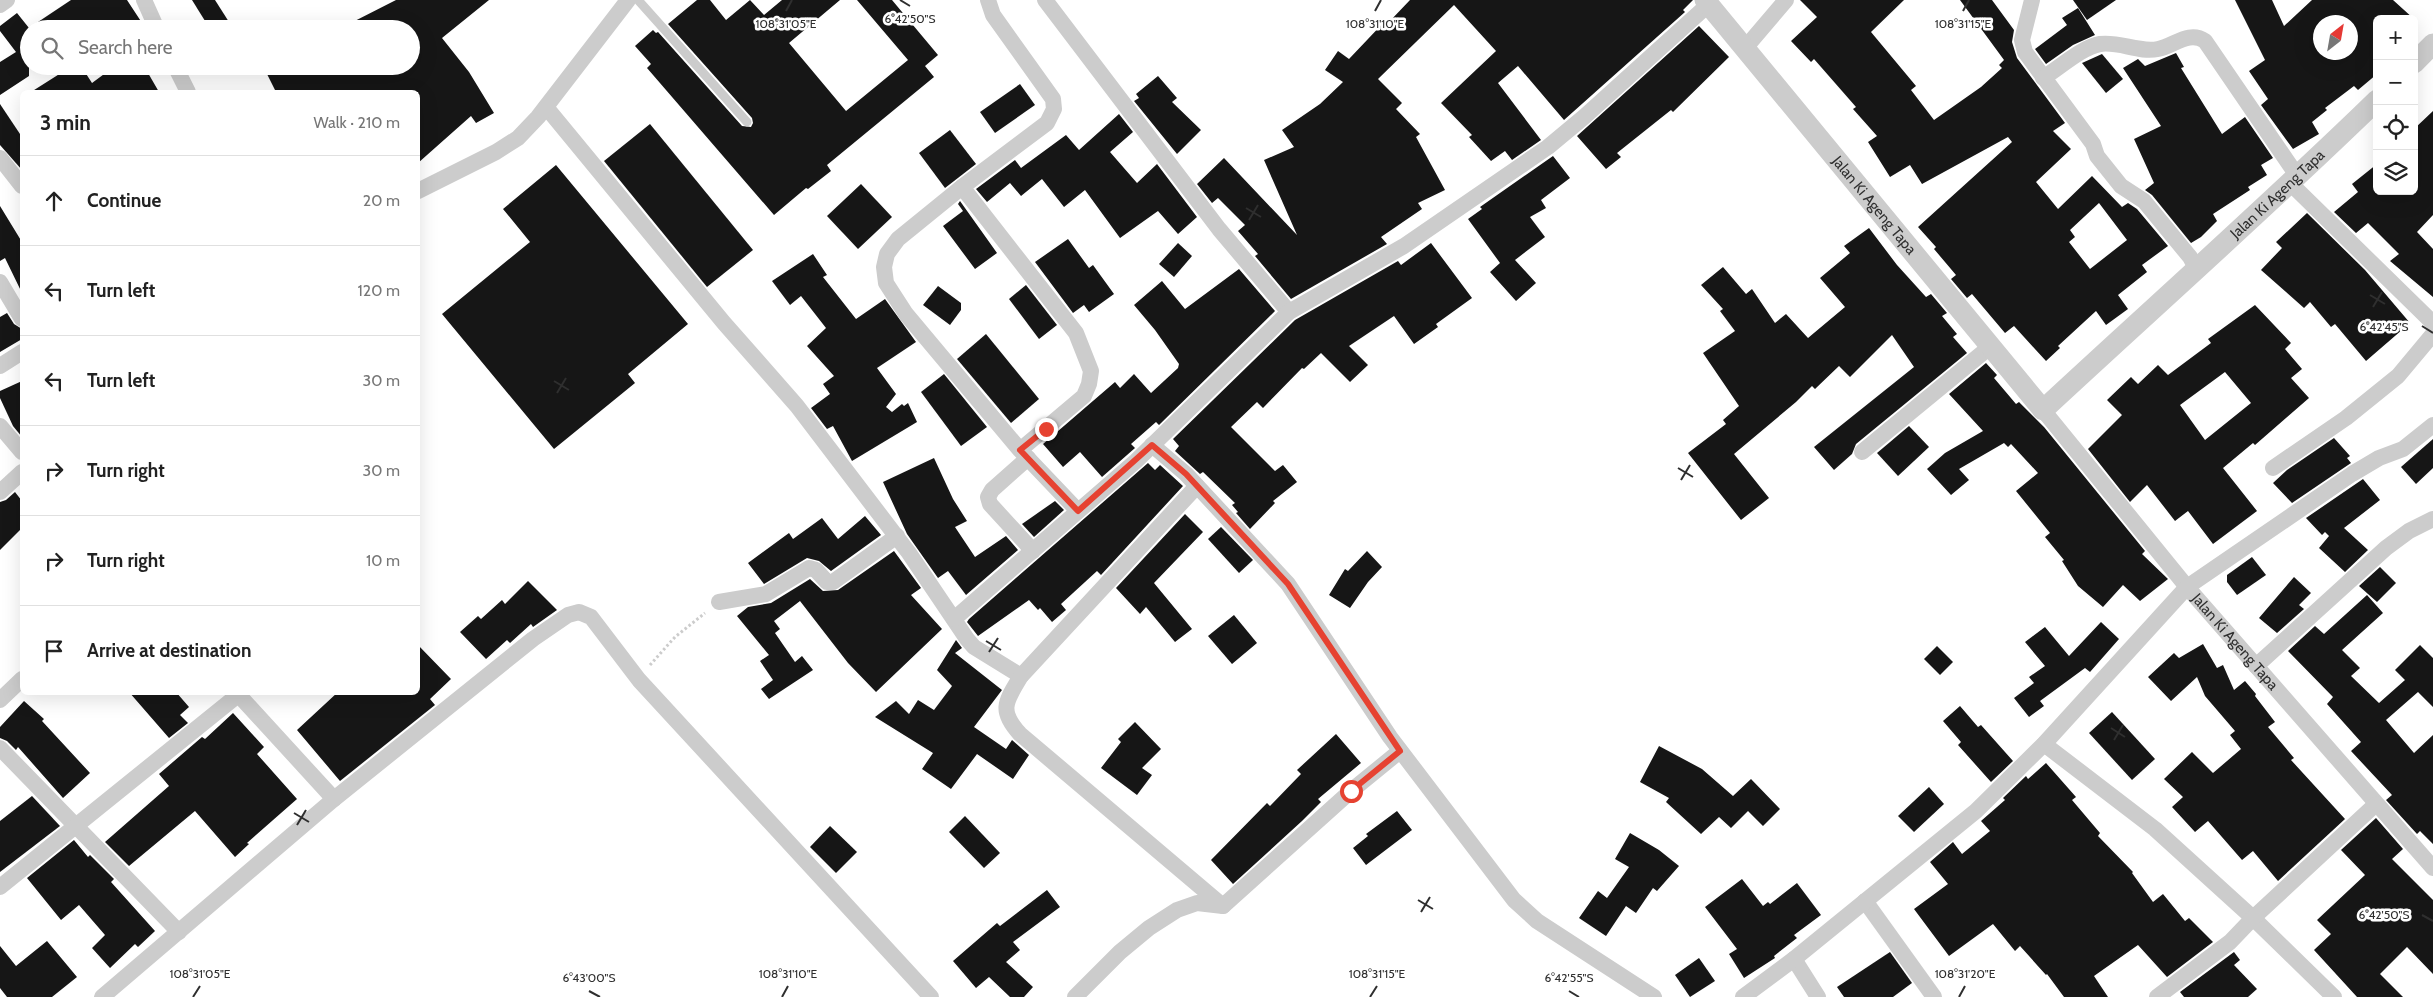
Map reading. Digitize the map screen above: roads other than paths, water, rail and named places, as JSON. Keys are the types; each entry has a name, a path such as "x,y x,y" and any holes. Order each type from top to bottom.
{"street":[{"path":"0,6 7,0"},
{"path":"144,0 153,20"},
{"path":"420,190 496,152 518,138 546,107 628,0"},
{"path":"988,0 993,14 1053,99 1054,109 1047,123 962,187 898,239 887,254 884,267 886,283 906,314 1024,454 1078,511"},
{"path":"1045,0 1219,229 1289,312"},
{"path":"1746,47 1786,0"},
{"path":"2032,0 2022,46 2043,78 2093,144 2097,156 2121,186 2144,201 2196,268"},
{"path":"954,619 1152,445 1289,312 1404,246 1548,147 1584,117 1707,2"},
{"name":"Jalan Ki Ageng Tapa","path":"1707,2 1746,47 2188,587 2433,868"},
{"path":"2043,78 2084,50 2099,44 2157,49 2191,36 2198,36 2204,41 2296,185 2316,211 2433,323"},
{"path":"2417,60 2433,44"},
{"path":"180,75 187,90"},
{"name":"Jalan Ki Ageng Tapa","path":"2053,421 2196,268 2296,185 2373,104"},
{"path":"546,107 724,323 797,406 897,536 974,647 1022,676"},
{"path":"0,158 20,183"},
{"path":"962,187 1076,333 1091,372 1084,396 1024,454 988,497 990,504 1033,551"},
{"path":"0,282 20,316"},
{"path":"2273,468 2346,418 2398,376 2433,334"},
{"path":"1862,452 1991,346"},
{"path":"0,366 20,353"},
{"path":"1743,997 1794,959 1976,811 2043,745 2188,587 2352,474 2379,458 2403,449 2433,425"},
{"path":"0,426 20,450"},
{"path":"1152,445 1198,486 1288,584 1400,751 1520,905 1537,922 1654,997"},
{"path":"0,492 20,474"},
{"path":"1198,486 1022,676 1006,707 1008,721 1020,734 1223,906"},
{"path":"2256,666 2386,548 2409,531 2433,519"},
{"path":"719,602 766,594 809,568 812,568 827,582 833,582 897,536"},
{"path":"102,997 334,799 533,640 568,615 578,612 591,617 639,680 931,997"},
{"path":"0,700 20,681"},
{"path":"0,887 236,695"},
{"path":"238,695 334,799"},
{"path":"2043,745 2154,829 2248,924 2334,997"},
{"path":"0,748 179,932"},
{"path":"1075,997 1120,952 1149,928 1178,910 1197,903 1223,906 1351,791 1400,751"},
{"path":"2157,997 2230,942 2376,804"},
{"path":"1866,901 1934,997"},
{"path":"1794,959 1818,997"}],"lane":[{"path":"638,0 747,122"}]}
